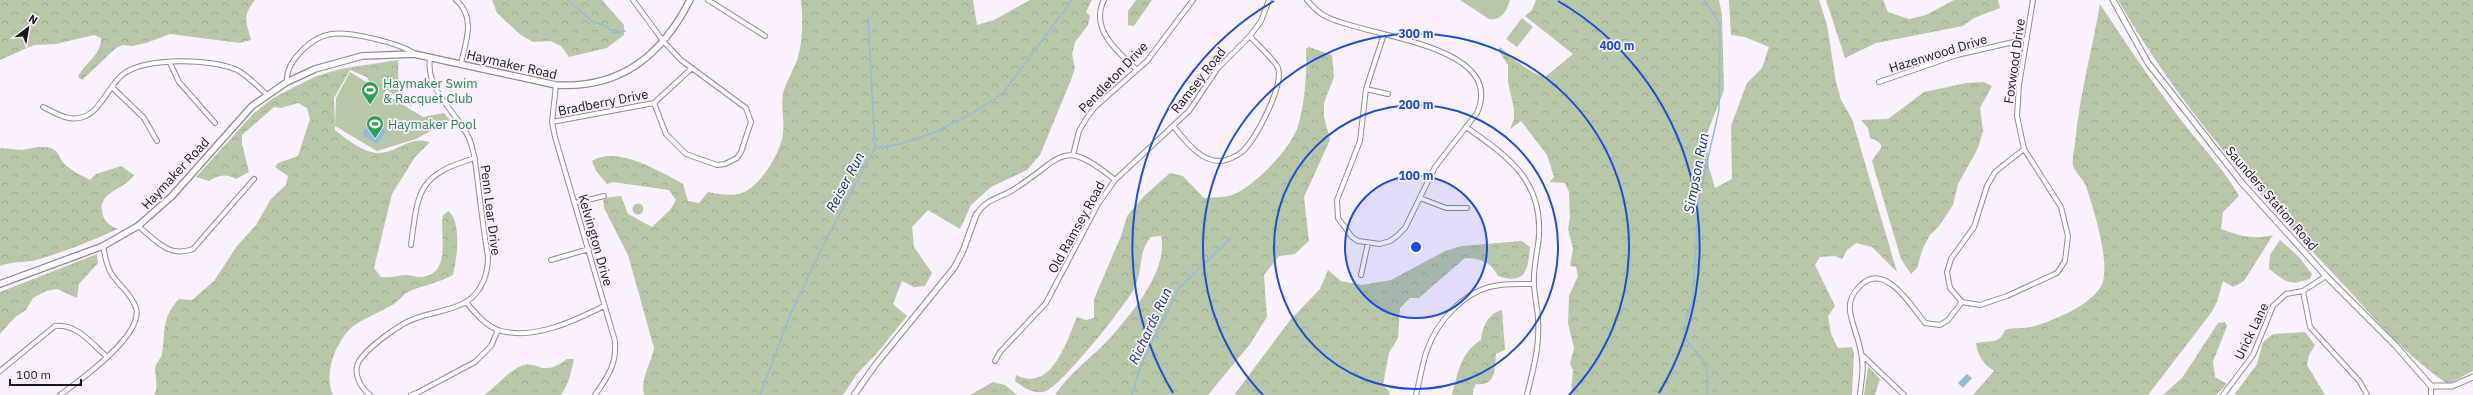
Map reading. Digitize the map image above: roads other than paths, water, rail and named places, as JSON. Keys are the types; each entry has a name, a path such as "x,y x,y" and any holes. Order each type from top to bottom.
{"main road":[{"name":"Haymaker Road","path":"0,284 103,246 138,226 172,196 235,123 267,95 287,82 315,69 339,61 362,56 414,54 556,86 569,86 614,77 643,62 664,42 680,21 690,0"}],"street":[{"path":"456,0 466,12 469,23 461,64"},
{"path":"633,0 664,42 692,68 740,103 749,113 750,131 737,158 724,164 716,164 686,154 666,134 654,103"},
{"path":"708,0 765,36"},
{"path":"1104,0 1101,15 1106,36 1137,70"},
{"name":"Pendleton Drive","path":"1073,155 1079,131 1095,107 1147,61 1193,0"},
{"name":"Ramsey Road","path":"1115,180 1199,100 1218,68 1250,36 1261,21 1268,0"},
{"path":"1307,0 1325,16 1384,34 1445,53 1466,64 1474,72 1480,88 1480,105 1436,168 1405,228 1390,242 1368,243 1358,241 1343,227 1337,209 1337,200 1360,141 1366,89 1384,34"},
{"name":"Foxwood Drive","path":"1962,302 1980,305 2007,296 2057,273 2065,261 2068,236 2060,207 2051,188 2024,149 2017,116 2033,0"},
{"name":"Saunders Station Road","path":"2113,0 2148,63 2242,183 2326,276 2395,345 2431,386"},
{"name":"Haymaker Road","path":"287,82 286,73 295,57 313,42 330,34 348,35 395,45 414,54"},
{"path":"1173,126 1193,149 1205,157 1220,161 1233,158 1244,150 1276,95 1279,83 1278,68 1250,36"},
{"name":"Hazenwood Drive","path":"1879,82 1957,55 2027,38"},
{"name":"Penn Lear Drive","path":"430,58 429,66 432,83 460,122 470,140 474,158 488,266 483,282 466,302"},
{"path":"43,107 66,118 83,117 95,109 112,87 128,70 141,65 170,63 202,62 225,66 249,78 267,95"},
{"path":"170,63 179,82 215,123"},
{"name":"Bradberry Drive","path":"552,122 654,103 692,68"},
{"name":"Kelvington Drive","path":"556,86 552,122 615,341 616,356 608,377 595,395"},
{"path":"112,87 144,118 157,141"},
{"path":"1366,89 1388,94"},
{"path":"1466,127 1508,158 1530,185 1538,214 1539,235 1534,284 1539,342 1527,395"},
{"path":"1860,395 1863,373 1862,354 1850,311 1853,293 1862,284 1873,278 1887,280 1902,294 1925,323 1940,325 1948,320 1962,302 1950,288 1947,272 1951,259 1968,239 1974,227 1987,186 1995,172 2024,149"},
{"path":"854,395 876,364 954,268 963,251 976,215 986,203 1014,189 1058,157 1073,155"},
{"name":"Old Ramsey Road","path":"995,361 1000,352 1046,303 1098,204 1115,180 1092,163 1073,155"},
{"path":"411,245 416,206 420,192 428,181 438,172 451,165 474,158"},
{"path":"138,226 166,249 181,253 193,249 254,179"},
{"path":"575,202 604,196"},
{"path":"1420,198 1446,208 1467,208"},
{"path":"1361,275 1368,243"},
{"path":"60,395 107,357 134,328 137,317 133,302 111,273 103,246"},
{"path":"551,260 589,249"},
{"name":"Urick Lane","path":"2223,395 2253,355 2273,306 2286,294 2303,291 2326,276"},
{"path":"1416,395 1427,350 1445,319 1457,306 1475,293 1493,286 1534,284"},
{"path":"2303,291 2310,327 2360,382 2367,395"},
{"path":"370,395 360,386 358,378 358,362 366,353 408,321 466,302 484,322 498,330 529,333 574,320 604,306"},
{"path":"0,372 46,331 55,326 66,325 77,330 107,357"},
{"path":"411,395 417,394 475,362 491,346 498,330"},
{"path":"1862,354 1904,395"},
{"path":"2431,395 2431,386 2452,386 2473,377"}],"water":[{"name":"Haymaker Pool","path":"368,125 377,132 381,127 386,131 377,144 362,134"},
{"path":"1967,374 1972,378 1963,388 1958,383"}],"waterway":[{"path":"568,0 593,22 606,26 614,33 625,31"},
{"name":"Reiser Run","path":"875,148 892,146 943,128 975,111 1004,92 1072,0"},
{"name":"Simpson Run","path":"1704,0 1720,24 1719,110 1698,202 1693,299 1685,321 1684,334 1685,338 1700,356 1706,367 1708,381 1707,395"},
{"name":"Reiser Run","path":"760,395 791,313 826,240 875,148 868,18"},
{"name":"Richards Run","path":"1132,395 1141,365 1179,288 1231,238"}],"place":[{"name":"Haymaker Swim & Racquet Club","path":"370,105"},
{"name":"Haymaker Pool","path":"375,139"}]}
